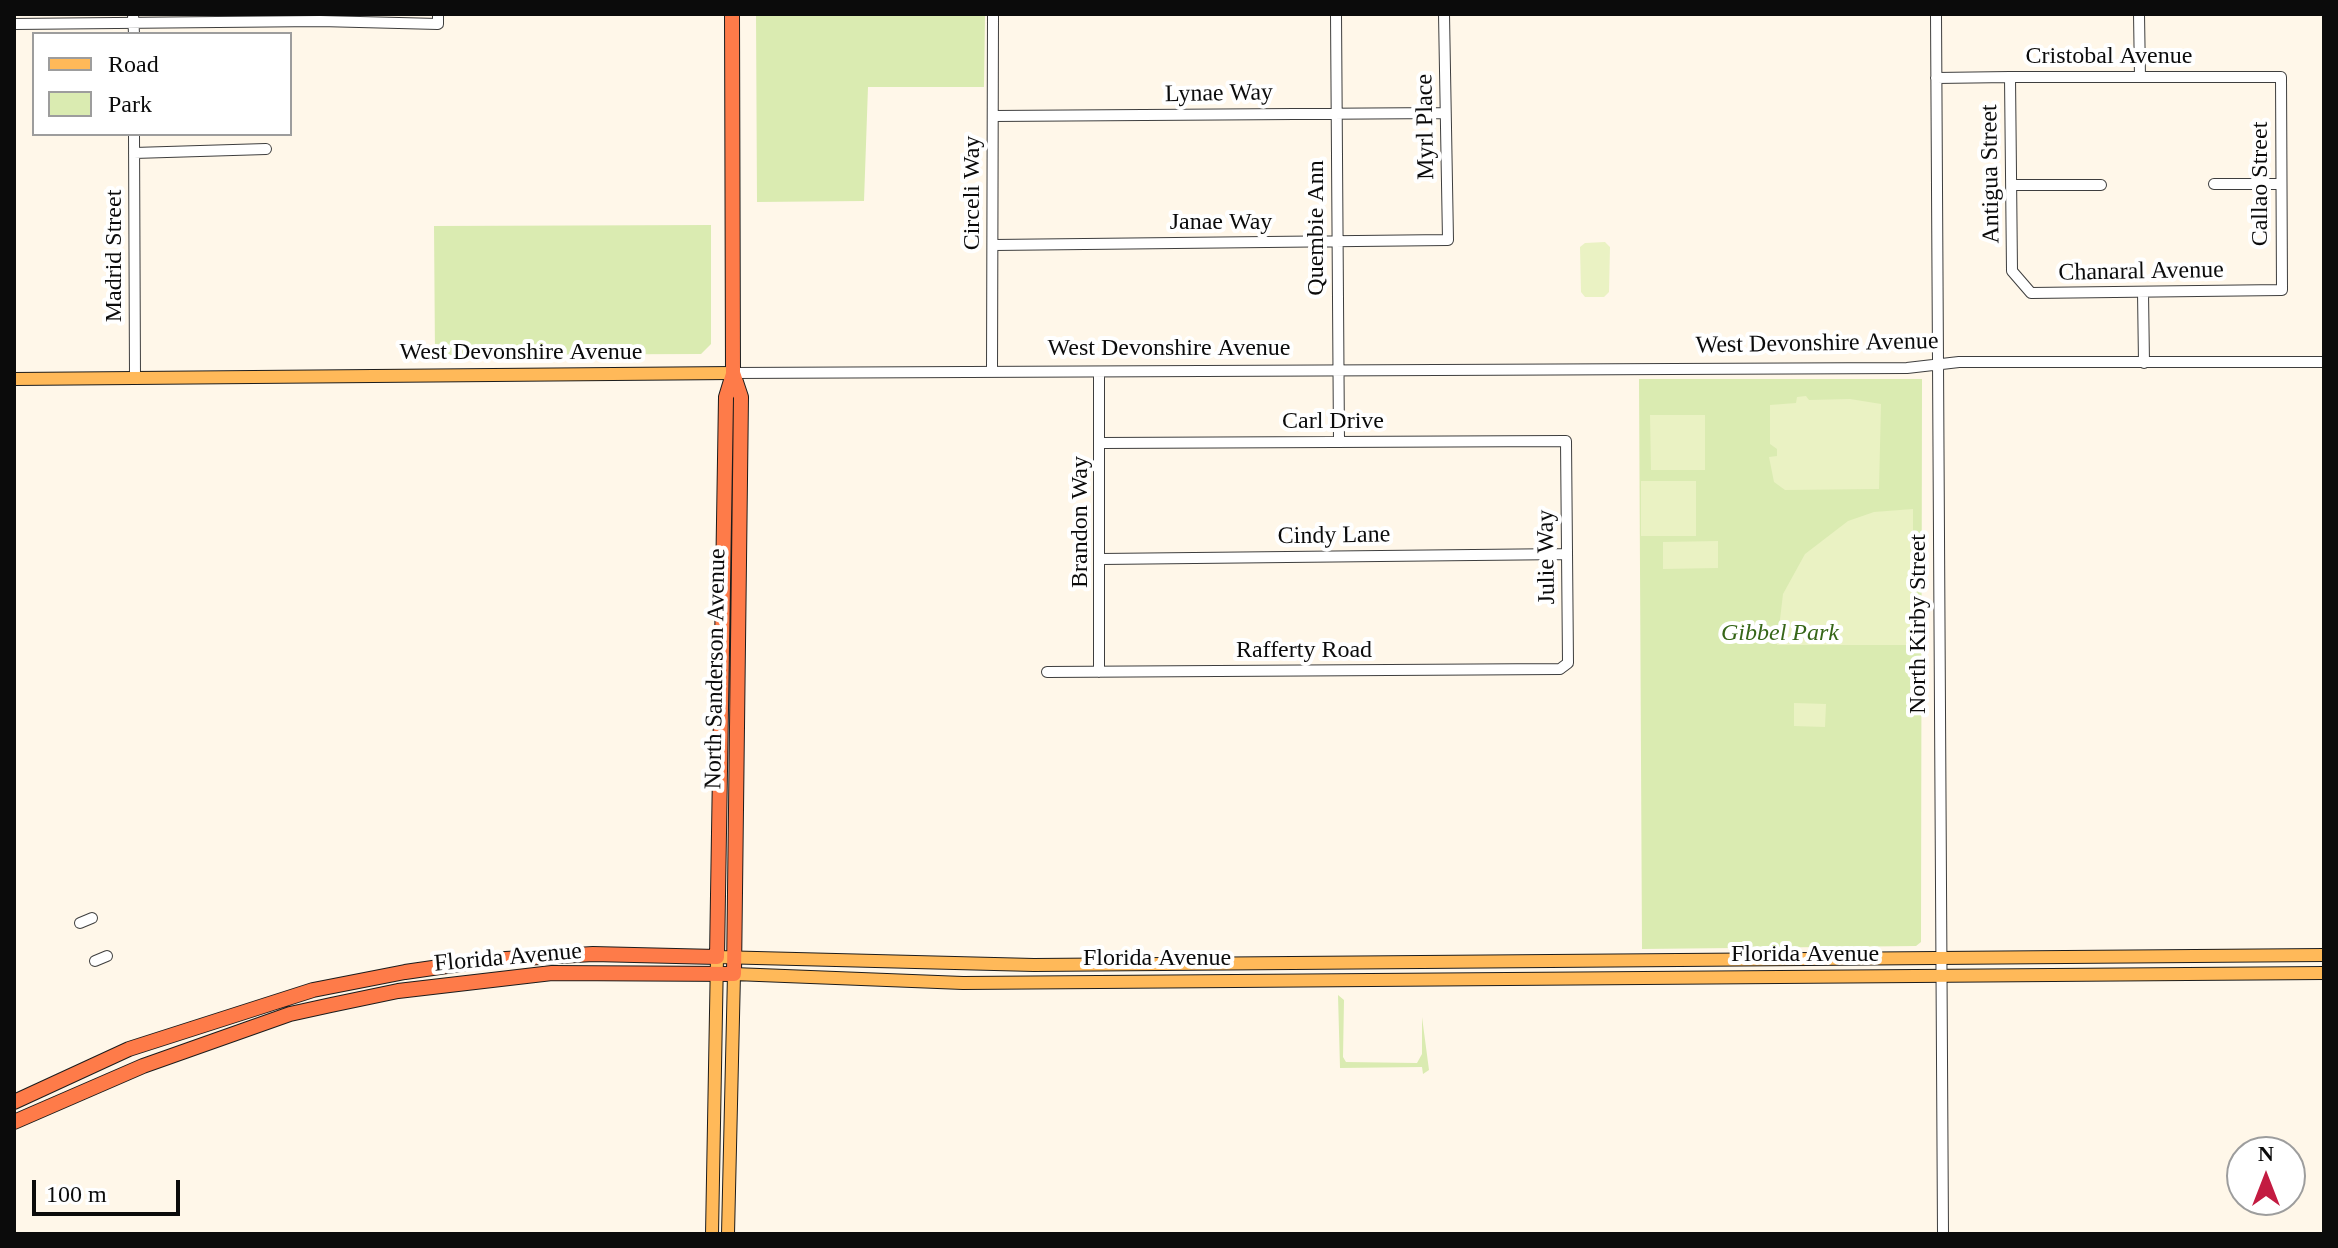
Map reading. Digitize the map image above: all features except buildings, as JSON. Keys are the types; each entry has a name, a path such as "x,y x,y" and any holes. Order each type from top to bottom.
{"highway":[{"name":"North Sanderson Avenue","path":"717,965 726,397 733,373 732,14"},
{"name":"North Sanderson Avenue","path":"733,373 741,397 734,966"},
{"path":"719,743 728,751 737,797"},
{"path":"719,759 727,816 737,821"},
{"name":"Florida Avenue","path":"14,1102 129,1049 200,1025 313,990 405,972 488,960 593,954 734,966"},
{"name":"Florida Avenue","path":"14,1122 143,1066 267,1023 384,994 552,973 717,965"},
{"path":"267,1023 295,1006 405,981 405,972"}],"main road":[{"name":"West Devonshire Avenue","path":"14,379 733,373"},
{"path":"2082,975 2114,966 2190,966 2213,955"},
{"name":"Florida Avenue","path":"734,966 2324,955"},
{"path":"1565,978 1575,971 1608,971 1620,967 1626,960"},
{"path":"1451,979 1468,972 1527,970 1531,961"},
{"path":"2195,974 2229,963 2324,962"},
{"path":"712,1234 717,965"},
{"name":"Florida Avenue","path":"734,966 963,983 2324,973"},
{"path":"728,1234 734,966"},
{"path":"714,1118 720,1146 721,1202 729,1207"},
{"path":"713,1219 720,1223 721,1234"}],"street":[{"name":"Circeli Way","path":"992,372 993,14"},
{"name":"Quembie Ann","path":"1336,14 1339,442"},
{"name":"Myrl Place","path":"1444,14 1448,240"},
{"name":"North Kirby Street","path":"1936,14 1943,1234"},
{"path":"2139,14 2140,77"},
{"path":"14,24 438,19"},
{"name":"Antigua Street","path":"2010,77 2012,271"},
{"name":"Cristobal Avenue","path":"1936,78 2281,77"},
{"name":"Callao Street","path":"2281,77 2282,290"},
{"name":"Lynae Way","path":"993,116 1445,113"},
{"name":"Madrid Street","path":"134,136 135,378"},
{"path":"134,153 266,149"},
{"path":"2214,184 2281,184"},
{"path":"2012,185 2101,185"},
{"name":"Janae Way","path":"994,245 1448,240"},
{"name":"Chanaral Avenue","path":"2012,271 2031,293 2282,290"},
{"path":"2143,292 2144,363"},
{"name":"West Devonshire Avenue","path":"733,373 1907,368 1937,364 2324,362"},
{"name":"Brandon Way","path":"1099,372 1099,672"},
{"name":"Carl Drive","path":"1101,443 1566,441"},
{"name":"Julie Way","path":"1560,669 1568,663 1566,441"},
{"name":"Cindy Lane","path":"1101,559 1567,554"},
{"name":"Rafferty Road","path":"1047,672 1560,669"},
{"path":"80,923 92,918"},
{"path":"95,961 107,956"}],"green space":[{"path":"756,14 985,14 984,87 868,87 864,201 757,202"},
{"path":"711,225 711,344 701,354 435,355 434,226"},
{"path":"1605,242 1610,247 1609,292 1604,297 1585,297 1581,292 1580,247 1585,243"},
{"name":"Gibbel Park","path":"1639,379 1922,379 1921,942 1916,946 1642,949"},
{"path":"1806,396 1809,400 1850,399 1881,404 1879,489 1785,490 1774,482 1769,457 1777,456 1777,449 1770,444 1770,405 1796,403 1797,397"},
{"path":"1650,415 1705,415 1705,470 1651,470"},
{"path":"1641,481 1696,481 1696,536 1641,536"},
{"path":"1913,509 1913,639 1907,645 1777,645 1783,594 1805,554 1848,521 1874,512"},
{"path":"1718,541 1718,568 1663,569 1663,542"},
{"path":"1794,703 1826,704 1825,727 1794,726"},
{"path":"1338,995 1344,1000 1343,1057 1346,1062 1417,1063 1422,1054 1422,1017 1429,1070 1423,1074 1422,1067 1340,1068"}]}
